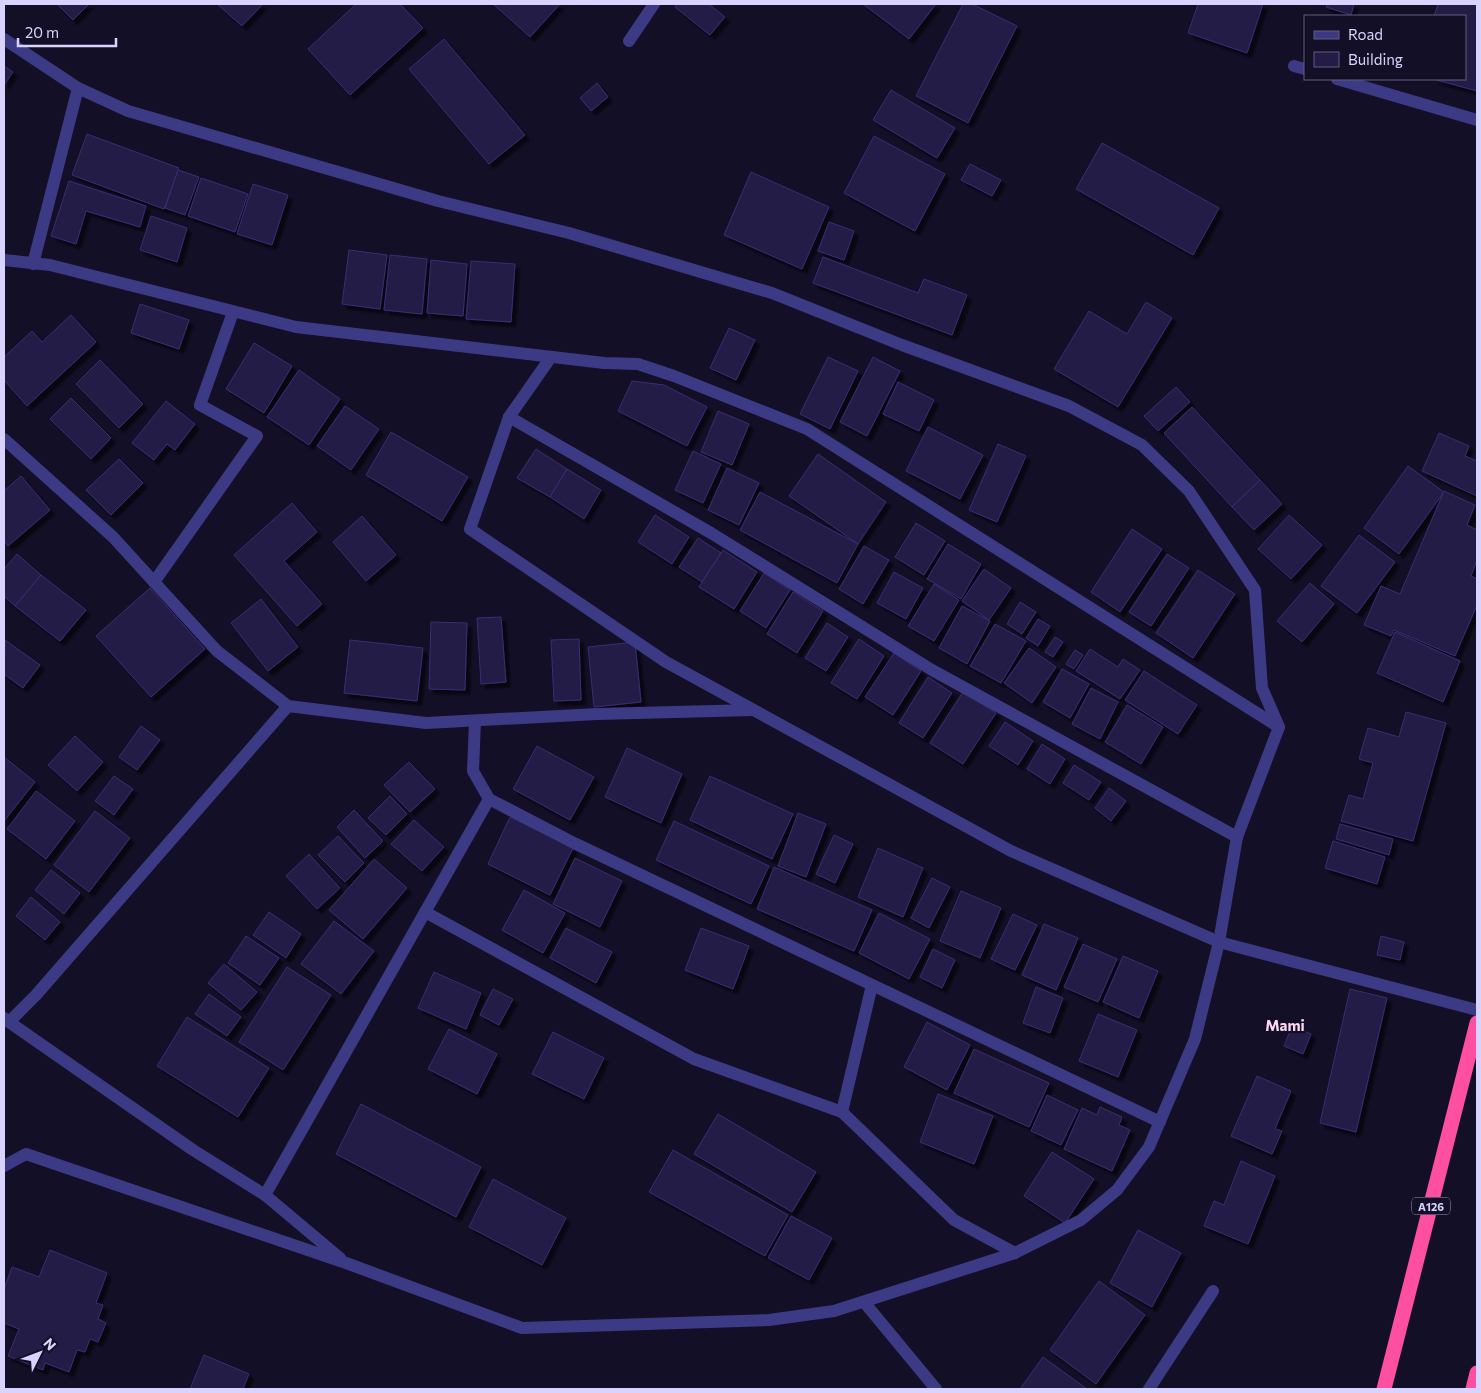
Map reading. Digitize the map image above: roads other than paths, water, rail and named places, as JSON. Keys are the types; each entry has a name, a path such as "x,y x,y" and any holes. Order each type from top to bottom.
{"highway":[{"name":"A126","path":"1384,1389 1477,1023"},
{"path":"1473,1389 1477,1373"}],"street":[{"path":"629,40 654,4"},
{"path":"4,39 78,88 128,111 438,201 569,233 772,293 902,345 1077,410 1142,445 1189,491 1256,590 1262,688 1280,727 1237,837 1219,942 1195,1039 1149,1147 1117,1190 1081,1220 1015,1253 834,1311 769,1320 522,1328 346,1263 26,1154 4,1166"},
{"path":"1340,80 1477,120"},
{"path":"33,264 78,88"},
{"path":"4,260 50,265 296,327 551,357 638,364 674,376 807,429 1280,727"},
{"path":"154,582 257,436 200,405 233,312"},
{"path":"551,357 509,417 470,529 666,662 1011,851 1219,942 1477,1010"},
{"path":"509,417 711,533 932,670 1237,837"},
{"path":"4,439 112,537 217,651 288,706 426,723 597,714 754,710"},
{"path":"288,706 36,995 6,1020 193,1150 265,1195 346,1263"},
{"path":"474,721 472,771 488,799 574,844 1160,1122"},
{"path":"265,1195 488,799"},
{"path":"425,912 694,1059 842,1112 954,1220 1015,1253"},
{"path":"842,1112 872,985"},
{"path":"1149,1389 1213,1291"},
{"path":"864,1302 936,1389"}],"district":[{"name":"Mami","path":"1285,1025"}]}
